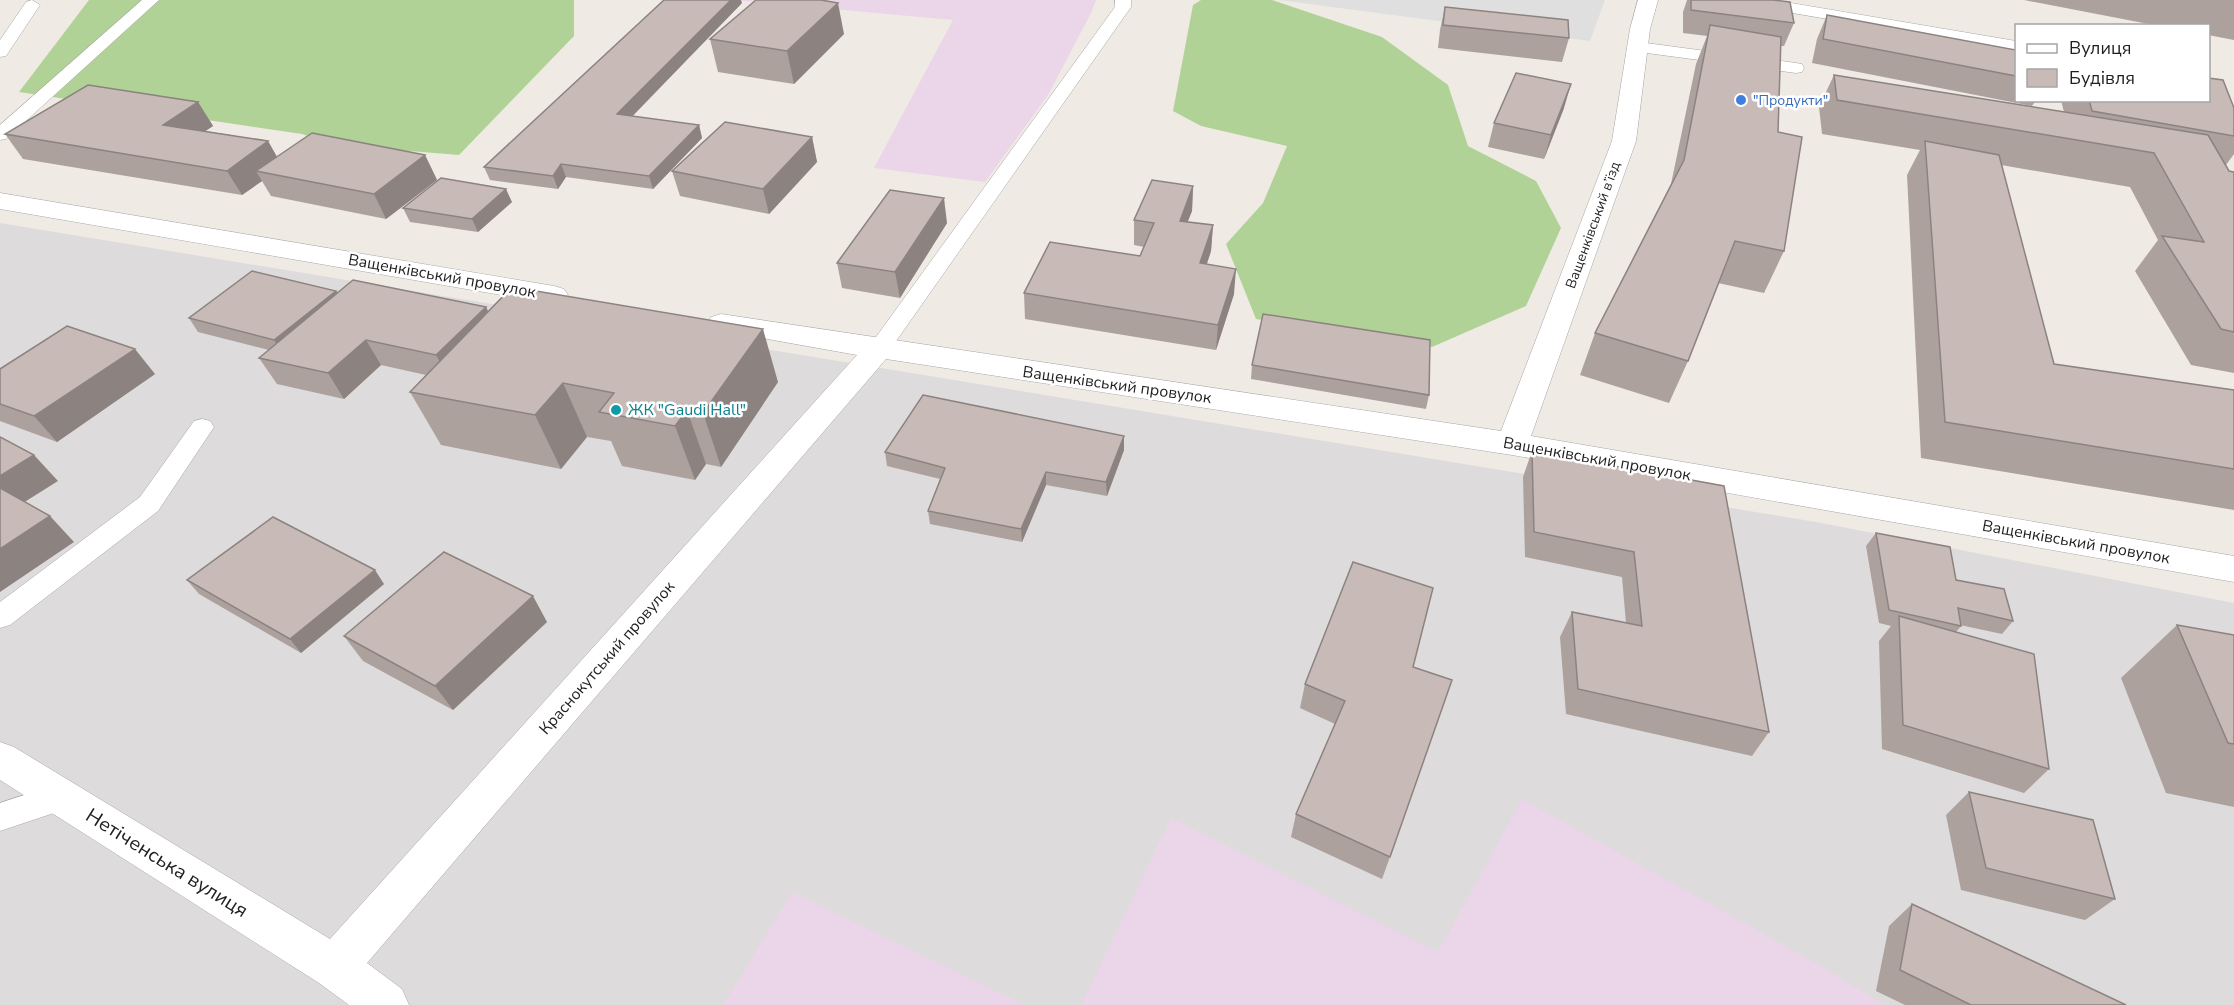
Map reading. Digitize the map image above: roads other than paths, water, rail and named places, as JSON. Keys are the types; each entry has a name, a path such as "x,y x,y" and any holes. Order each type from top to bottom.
{"street":[{"name":"Ващенківський в’їзд","path":"1512,444 1624,141 1638,47 1648,0"},
{"name":"Ващенківський провулок","path":"0,201 586,300"},
{"name":"Ващенківський провулок","path":"691,318 879,350 1512,444 2234,569"},
{"name":"Краснокутський провулок","path":"334,967 879,350"},
{"name":"Нетіченська вулиця","path":"0,759 334,967 386,1005"}],"lane":[{"path":"0,135 151,0"},
{"path":"879,350 1123,7 1124,0"},
{"path":"1745,0 2015,46"},
{"path":"0,52 32,5"},
{"path":"1638,47 1796,68"},
{"path":"0,617 149,504 202,427"},
{"path":"0,817 62,797"}],"place":[{"name":"\"Продукти\"","path":"1741,100"},
{"name":"ЖК \"Gaudi Hall\"","path":"616,410"}]}
